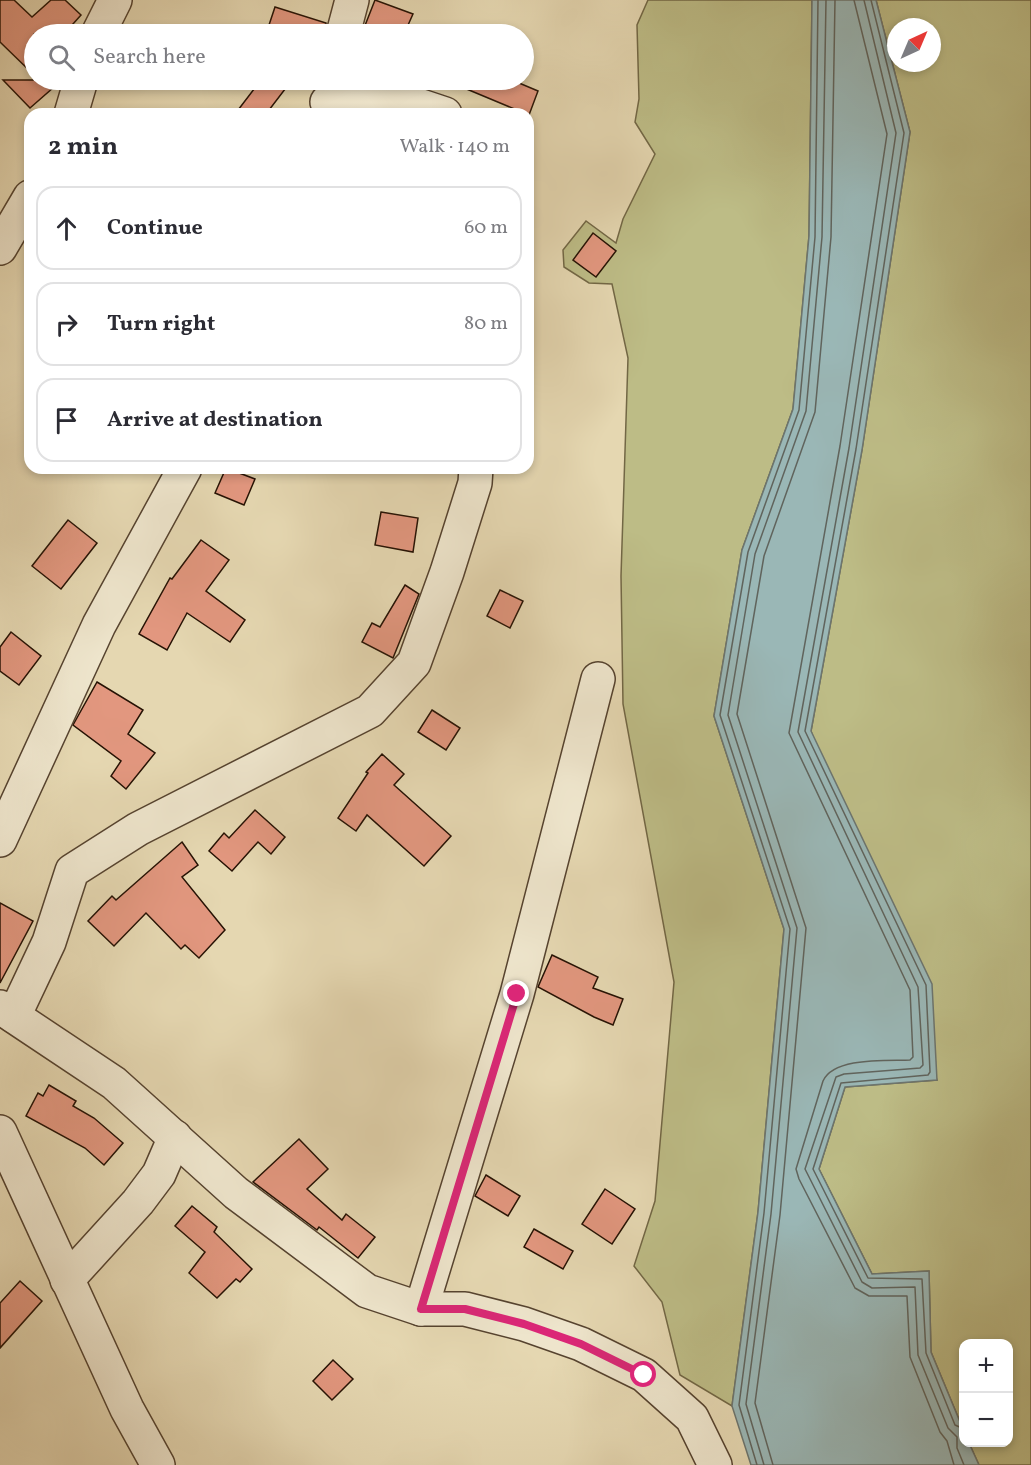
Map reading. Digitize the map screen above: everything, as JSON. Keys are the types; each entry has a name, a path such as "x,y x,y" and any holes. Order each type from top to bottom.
{"street":[{"path":"103,24 115,0"},
{"path":"346,24 352,0"},
{"path":"73,108 78,90"},
{"path":"328,99 418,105 427,108"},
{"path":"0,248 24,207"},
{"path":"0,840 99,625 183,474"},
{"path":"476,474 475,483 451,561 414,663 370,711 138,829 72,871 49,942 7,1011 114,1083 236,1193 367,1291 421,1309 465,1309 524,1324 581,1344 644,1375 692,1418 715,1465"},
{"path":"421,1309 517,994 598,679"},
{"path":"0,1132 128,1409 158,1465"},
{"path":"67,1280 138,1202 159,1174 175,1137"}],"shaded area":[{"path":"648,0 812,0 809,236 793,409 742,550 714,716 784,929 758,1212 732,1406 680,1375 662,1302 634,1266 655,1201 674,982 623,704 621,576 628,358 612,284 589,283 564,267 563,250 586,221 616,243 623,219 655,154 635,122 639,99 637,25"},
{"path":"876,0 1031,0 1031,1465 979,1465 971,1447 1013,1447 1013,1339 959,1339 959,1419 931,1352 929,1271 872,1274 819,1169 845,1087 937,1080 811,731 862,450 910,132 895,72 941,72 941,18 887,18 887,43"}],"water":[{"path":"812,0 876,0 887,43 887,72 895,72 910,132 862,450 811,731 932,984 937,1080 845,1087 819,1169 872,1274 929,1271 931,1352 959,1419 959,1447 971,1447 979,1465 751,1465 732,1406 758,1212 784,929 714,716 742,550 793,409 809,236"}],"building":[{"path":"0,0 14,0 32,17 51,0 65,0 81,15 73,24 24,24 24,65 0,42"},
{"path":"375,0 413,14 408,24 366,24"},
{"path":"275,7 326,23 326,24 269,24"},
{"path":"3,80 24,80 24,90 51,90 30,108"},
{"path":"253,90 284,90 271,108 240,108"},
{"path":"469,90 538,91 532,108 512,108"},
{"path":"593,233 616,251 596,277 573,260"},
{"path":"223,474 242,474 255,479 244,505 215,493"},
{"path":"381,512 418,518 413,552 375,545"},
{"path":"68,520 97,543 61,589 32,566"},
{"path":"201,540 229,560 206,591 245,620 230,642 187,613 167,650 139,634 170,578 172,579"},
{"path":"405,585 419,594 393,658 362,642 372,623 380,627"},
{"path":"500,590 523,601 510,628 487,616"},
{"path":"11,632 41,656 19,685 0,671 0,647"},
{"path":"97,682 143,710 128,734 155,753 126,789 111,776 121,761 73,725"},
{"path":"432,710 460,728 446,750 418,732"},
{"path":"382,754 404,774 394,785 451,836 424,866 367,815 356,831 338,818 368,773 366,772"},
{"path":"255,810 285,837 271,854 258,842 232,871 209,851 224,833 229,838"},
{"path":"182,842 198,865 182,877 225,930 199,958 185,945 181,949 146,913 114,946 88,921 112,896 116,900"},
{"path":"0,903 33,921 0,983"},
{"path":"552,955 598,977 593,988 623,999 613,1025 538,987"},
{"path":"49,1085 76,1101 73,1106 94,1118 123,1143 104,1165 85,1148 26,1116 38,1093 43,1096"},
{"path":"299,1139 328,1169 307,1189 342,1220 346,1214 375,1237 358,1258 319,1227 317,1230 253,1182"},
{"path":"486,1175 520,1196 508,1216 475,1196"},
{"path":"605,1189 635,1209 612,1244 582,1224"},
{"path":"192,1206 217,1227 214,1232 252,1269 240,1282 236,1279 217,1298 189,1273 205,1252 175,1226"},
{"path":"534,1229 573,1251 563,1269 524,1247"},
{"path":"20,1281 42,1301 0,1348 0,1303"},
{"path":"333,1360 353,1379 332,1400 313,1381"}],"route":[{"path":"517,994 421,1309 465,1309 524,1324 581,1344 644,1375"}]}
